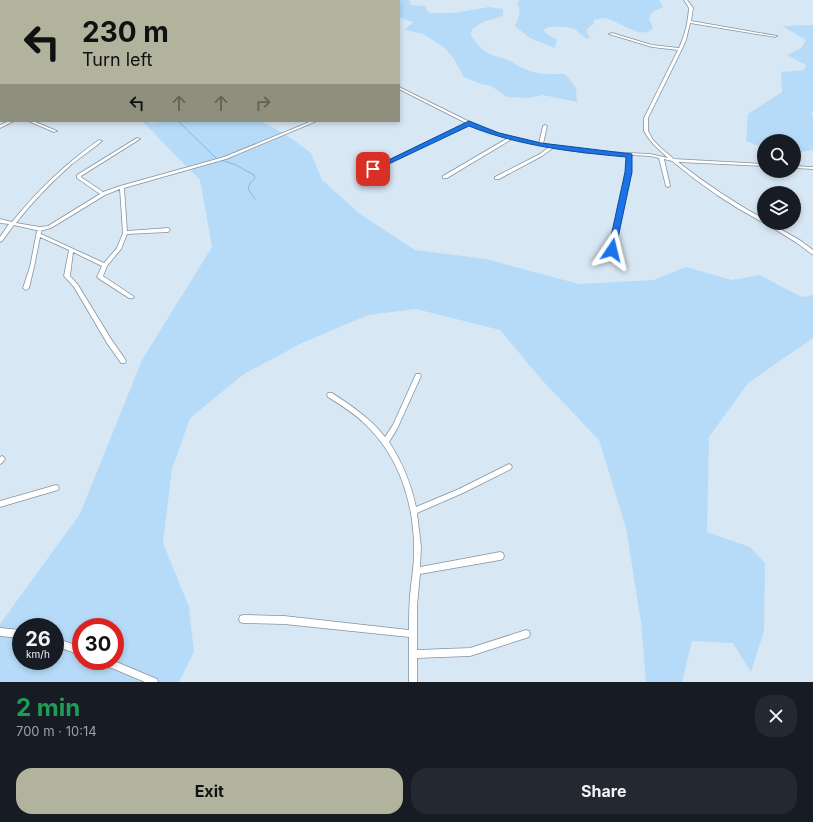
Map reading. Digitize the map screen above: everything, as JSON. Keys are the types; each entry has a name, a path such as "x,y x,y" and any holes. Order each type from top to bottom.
{"street":[{"path":"685,0 691,8 689,22 680,50 651,107 646,124 646,131 649,138 660,150 724,200 757,217"},
{"path":"689,22 775,36"},
{"path":"612,34 652,46 680,50"},
{"path":"400,88 469,123 512,138 541,145 661,157 673,160 757,165"},
{"path":"0,127 10,122"},
{"path":"33,122 56,131"},
{"path":"39,232 55,224 103,194 122,187 225,158 313,122"},
{"path":"373,169 469,123"},
{"path":"541,145 545,126"},
{"path":"445,177 512,138"},
{"path":"103,194 79,177 79,175 138,139"},
{"path":"0,240 54,176 82,153 100,141"},
{"path":"497,178 541,155 552,147"},
{"path":"612,250 629,172 629,155"},
{"path":"661,157 668,186"},
{"path":"801,167 813,168"},
{"path":"122,187 125,233 119,249 105,265 100,276 131,298"},
{"path":"0,221 39,232 71,250 105,265"},
{"path":"125,233 168,230"},
{"path":"779,230 799,242 813,253"},
{"path":"26,288 39,232"},
{"path":"71,250 67,276 76,286 105,335 123,361"},
{"path":"386,441 395,427 418,376"},
{"path":"330,395 350,406 369,423 386,441 401,466 413,512 417,539 413,634 413,682"},
{"path":"413,512 461,491 509,466"},
{"path":"0,504 56,488"},
{"path":"416,570 500,556"},
{"path":"242,619 284,620 413,634"},
{"path":"0,632 12,633"},
{"path":"414,654 470,652 526,634"},
{"path":"124,669 154,682"}],"shaded area":[{"path":"400,0 409,0 411,5 425,6 429,13 453,13 489,7 503,9 503,16 483,22 472,29 471,35 475,42 486,52 508,60 530,71 545,74 565,74 576,88 577,102 543,95 529,98 507,97 491,86 481,84 464,77 454,59 445,48 423,34 405,30 413,22 400,17"},
{"path":"520,0 659,0 663,7 652,12 649,19 653,28 648,32 629,29 609,19 603,18 594,20 594,23 586,30 590,39 585,38 571,28 558,26 546,28 543,30 551,37 557,39 555,48 530,38 515,26 520,11 517,2"},
{"path":"813,25 813,113 811,113 813,118 813,150 801,152 801,134 757,134 757,145 746,141 748,114 782,92 781,72 804,70 806,65 787,55 801,48 806,40 782,26"},
{"path":"143,122 263,122 285,134 311,153 322,180 360,214 415,250 486,259 579,284 654,280 686,267 732,280 759,275 802,297 813,295 813,338 748,383 709,437 707,532 750,547 765,563 764,631 751,672 733,643 692,641 682,682 646,682 641,622 626,528 599,440 541,379 500,330 416,309 368,315 302,343 244,374 190,418 172,469 163,543 189,607 194,652 179,682 0,682 0,624 80,514 142,360 212,247 200,180"}],"waterway":[{"path":"179,122 217,159 234,164 254,175 255,178 250,183 248,189 255,199"}],"route":[{"path":"373,169 469,123 497,134 541,145 587,152 629,155 629,172 612,250"}]}
